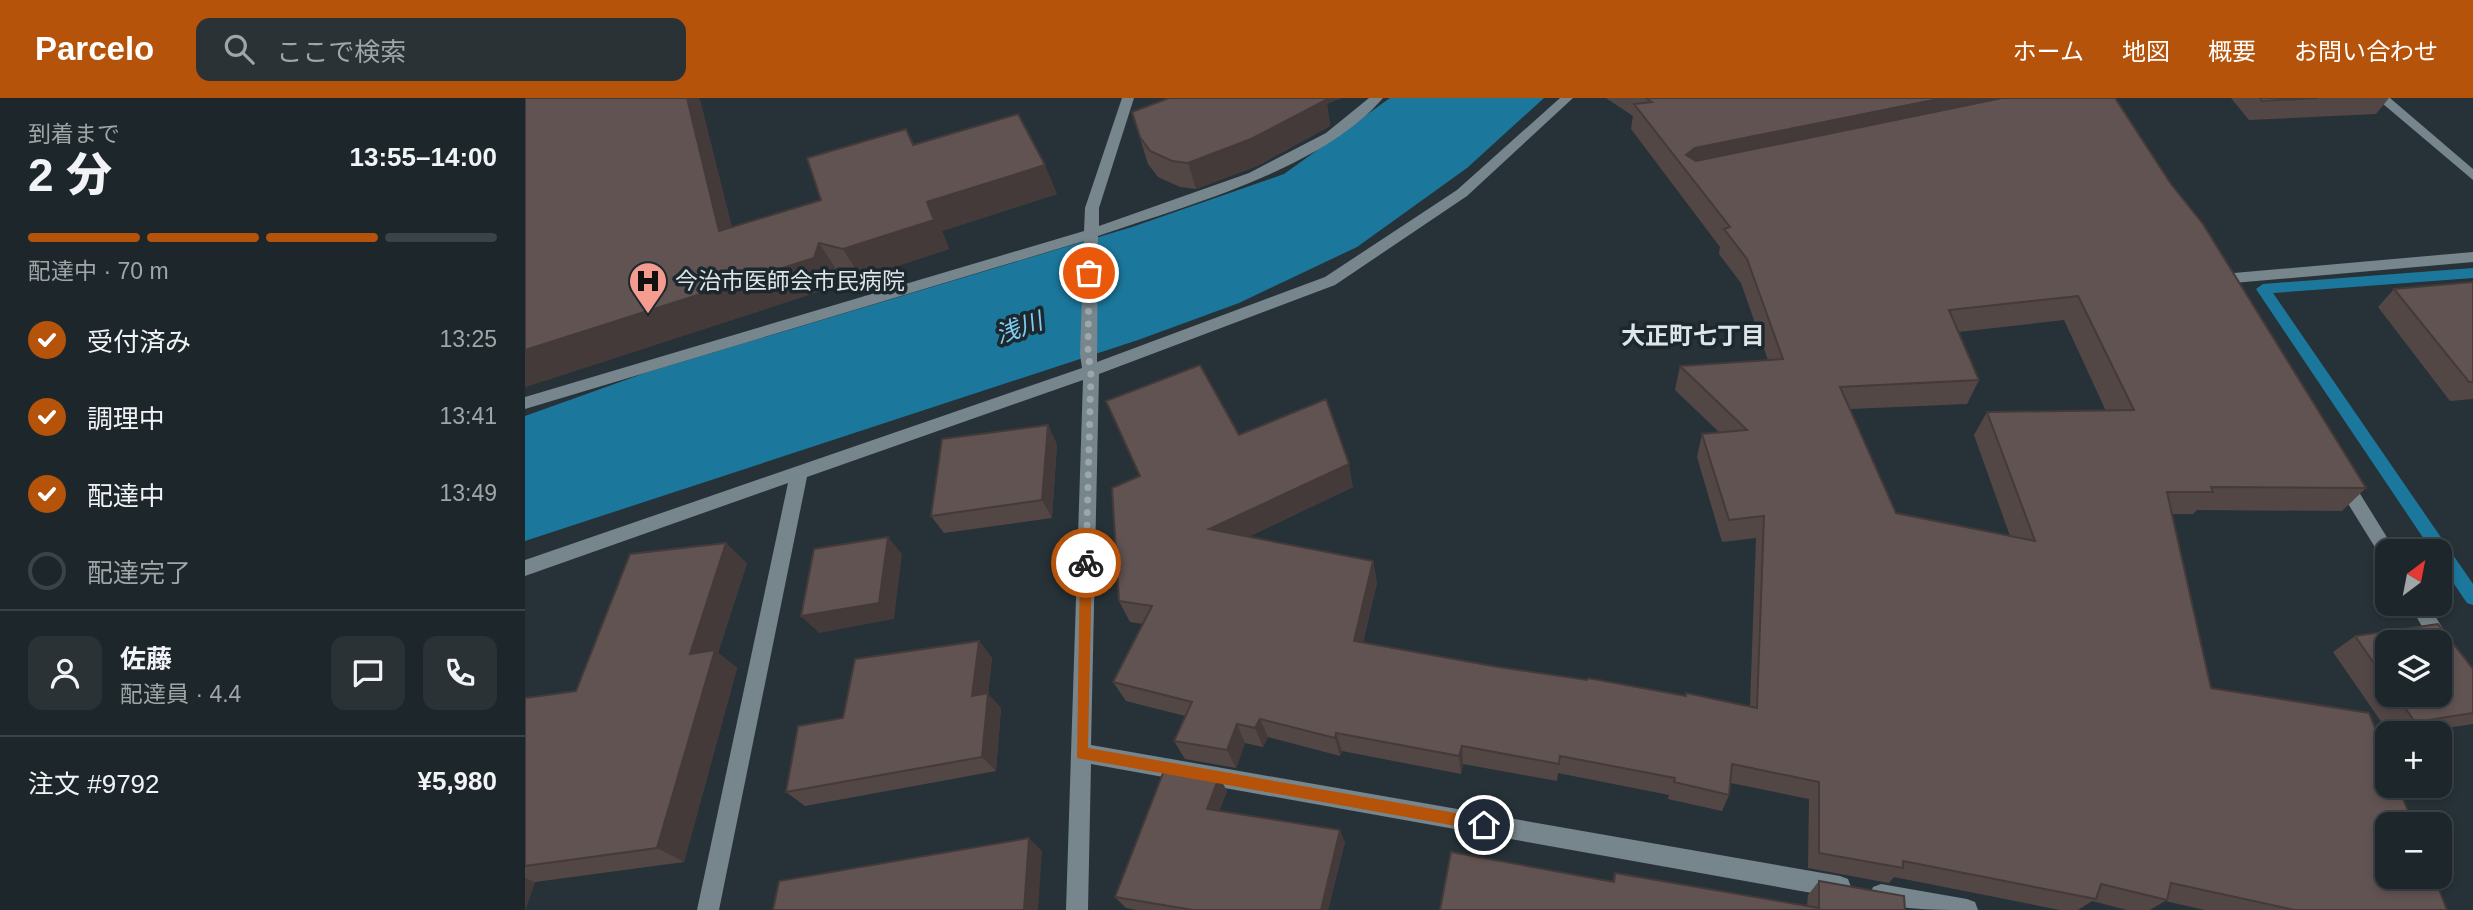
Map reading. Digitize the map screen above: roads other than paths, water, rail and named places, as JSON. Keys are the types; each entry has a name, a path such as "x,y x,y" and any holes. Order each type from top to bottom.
{"street":[{"path":"1077,910 1092,208 1128,98"},
{"path":"525,403 1090,240 1254,176 1331,136 1377,98"},
{"path":"525,568 799,473 1090,363 1330,281 1462,194 1567,98"},
{"path":"2382,98 2473,176"},
{"path":"2222,280 2473,257"},
{"path":"2337,469 2379,539"},
{"path":"709,910 799,473"},
{"path":"2425,616 2454,664"},
{"path":"1081,753 1967,910"}],"water":[{"name":"浅川","path":"1390,98 1544,98 1467,168 1357,247 1239,303 1138,340 525,541 525,416 645,373 1132,227 1284,174"}],"waterway":[{"path":"2473,273 2263,289 2473,598"}],"place":[{"name":"今治市医師会市民病院","path":"648,315"}],"district":[{"name":"大正町七丁目","path":"1693,336"}]}
